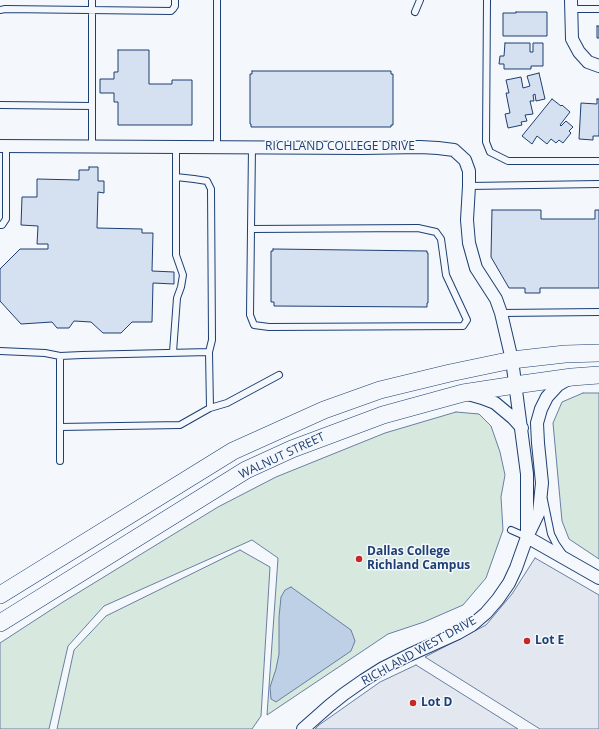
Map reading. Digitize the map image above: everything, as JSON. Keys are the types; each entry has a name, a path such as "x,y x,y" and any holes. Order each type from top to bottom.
{"main road":[{"name":"WALNUT STREET","path":"0,595 226,455 324,410 380,390 450,372 512,360 565,354 599,353"},
{"name":"WALNUT STREET","path":"0,623 246,470 292,449 383,415 463,393 572,377 599,375"}],"street":[{"path":"571,4 572,39 579,52 588,62 599,66"},
{"name":"RICHLAND COLLEGE DRIVE","path":"3,146 420,147 454,150 465,160 469,171 467,220 469,243 476,268 496,299 501,313 512,360"},
{"name":"RICHLAND WEST DRIVE","path":"512,360 527,474 527,537"},
{"name":"RICHLAND WEST DRIVE","path":"303,729 334,702 383,668 472,625 486,613 498,599 509,583 527,537 539,512 542,483 537,424 541,409 547,397 558,385 572,377"},
{"path":"463,393 494,403 513,418 522,428"},
{"path":"527,537 599,578"}],"lane":[{"path":"92,0 92,147"},
{"path":"0,10 171,10 175,6 176,0"},
{"path":"217,0 217,147"},
{"path":"415,12 420,0"},
{"path":"487,0 486,142 490,152 508,161 599,161"},
{"path":"571,4 599,9"},
{"path":"0,106 92,106"},
{"path":"0,225 6,219 3,146"},
{"path":"173,352 177,298 183,276 176,255 176,147"},
{"path":"251,229 418,228 436,232 441,239 446,276 467,320 463,326 269,327 254,325 250,315 251,229 252,147"},
{"path":"176,177 207,181 211,189 212,340 209,352 210,408"},
{"path":"469,186 599,184"},
{"path":"501,313 599,312"},
{"path":"0,351 45,353 60,356 209,352"},
{"path":"60,356 60,461"},
{"path":"60,427 180,425 210,408 227,403 279,374"},
{"path":"542,483 551,534 566,559"},
{"path":"511,530 527,537"}],"shaded area":[{"path":"583,393 599,393 599,559 569,539 562,521 553,423 562,402"},
{"path":"456,412 479,414 491,426 500,452 505,475 501,497 503,530 486,578 463,605 424,622 388,634 267,715 278,558 252,540 104,606 68,646 49,729 0,729 0,643 63,602 218,507 276,477 385,433"},
{"path":"240,550 270,567 261,716 252,729 57,729 74,650 106,616"},
{"name":"Lot E","path":"535,558 599,595 599,729 540,729 425,657 486,625 512,594"},
{"name":"Lot D","path":"416,665 518,729 315,729 380,682"}],"water":[{"path":"291,587 351,630 355,641 351,651 276,702 271,699 270,687 279,654 279,617 281,597 285,590"}],"building":[{"path":"547,12 547,36 503,36 503,13"},
{"path":"597,26 599,26 599,38 597,38"},
{"path":"505,43 530,43 530,52 533,52 533,43 543,43 543,66 531,66 531,69 504,69 504,64 499,64 500,56 504,56"},
{"path":"118,50 149,50 149,84 172,84 172,80 192,80 192,125 118,125 118,102 114,102 114,93 100,93 100,79 114,79 114,72 118,72"},
{"path":"252,71 391,71 391,74 393,74 393,125 391,125 391,127 251,127 250,74 252,74"},
{"path":"539,73 545,99 536,101 535,94 533,95 534,101 530,101 533,114 525,115 527,121 521,122 522,125 508,128 505,114 510,113 506,93 509,93 506,80 521,77 523,88 530,86 527,76"},
{"path":"552,99 570,112 560,125 561,126 566,121 573,127 569,131 571,133 563,143 559,140 556,143 551,139 547,144 537,136 532,144 522,136"},
{"path":"597,99 599,99 599,136 593,136 593,140 579,139 581,103 597,104"},
{"path":"89,167 98,167 98,181 104,181 104,193 98,192 97,228 142,229 142,233 153,233 152,271 174,272 174,284 153,283 152,322 132,322 121,333 103,333 91,322 74,321 69,328 57,328 52,322 21,324 0,301 0,269 20,249 48,249 48,244 37,244 38,226 21,225 22,197 37,197 37,179 79,180 79,170 89,170"},
{"path":"492,210 541,210 541,219 595,219 595,210 599,210 599,288 540,288 540,293 525,293 525,288 509,288 491,257"},
{"path":"273,249 427,251 427,307 274,306 274,302 271,302 271,251 273,251"}],"place":[{"name":"Dallas College Richland Campus","path":"359,559"},
{"name":"Lot E","path":"527,641"},
{"name":"Lot D","path":"413,703"}]}
